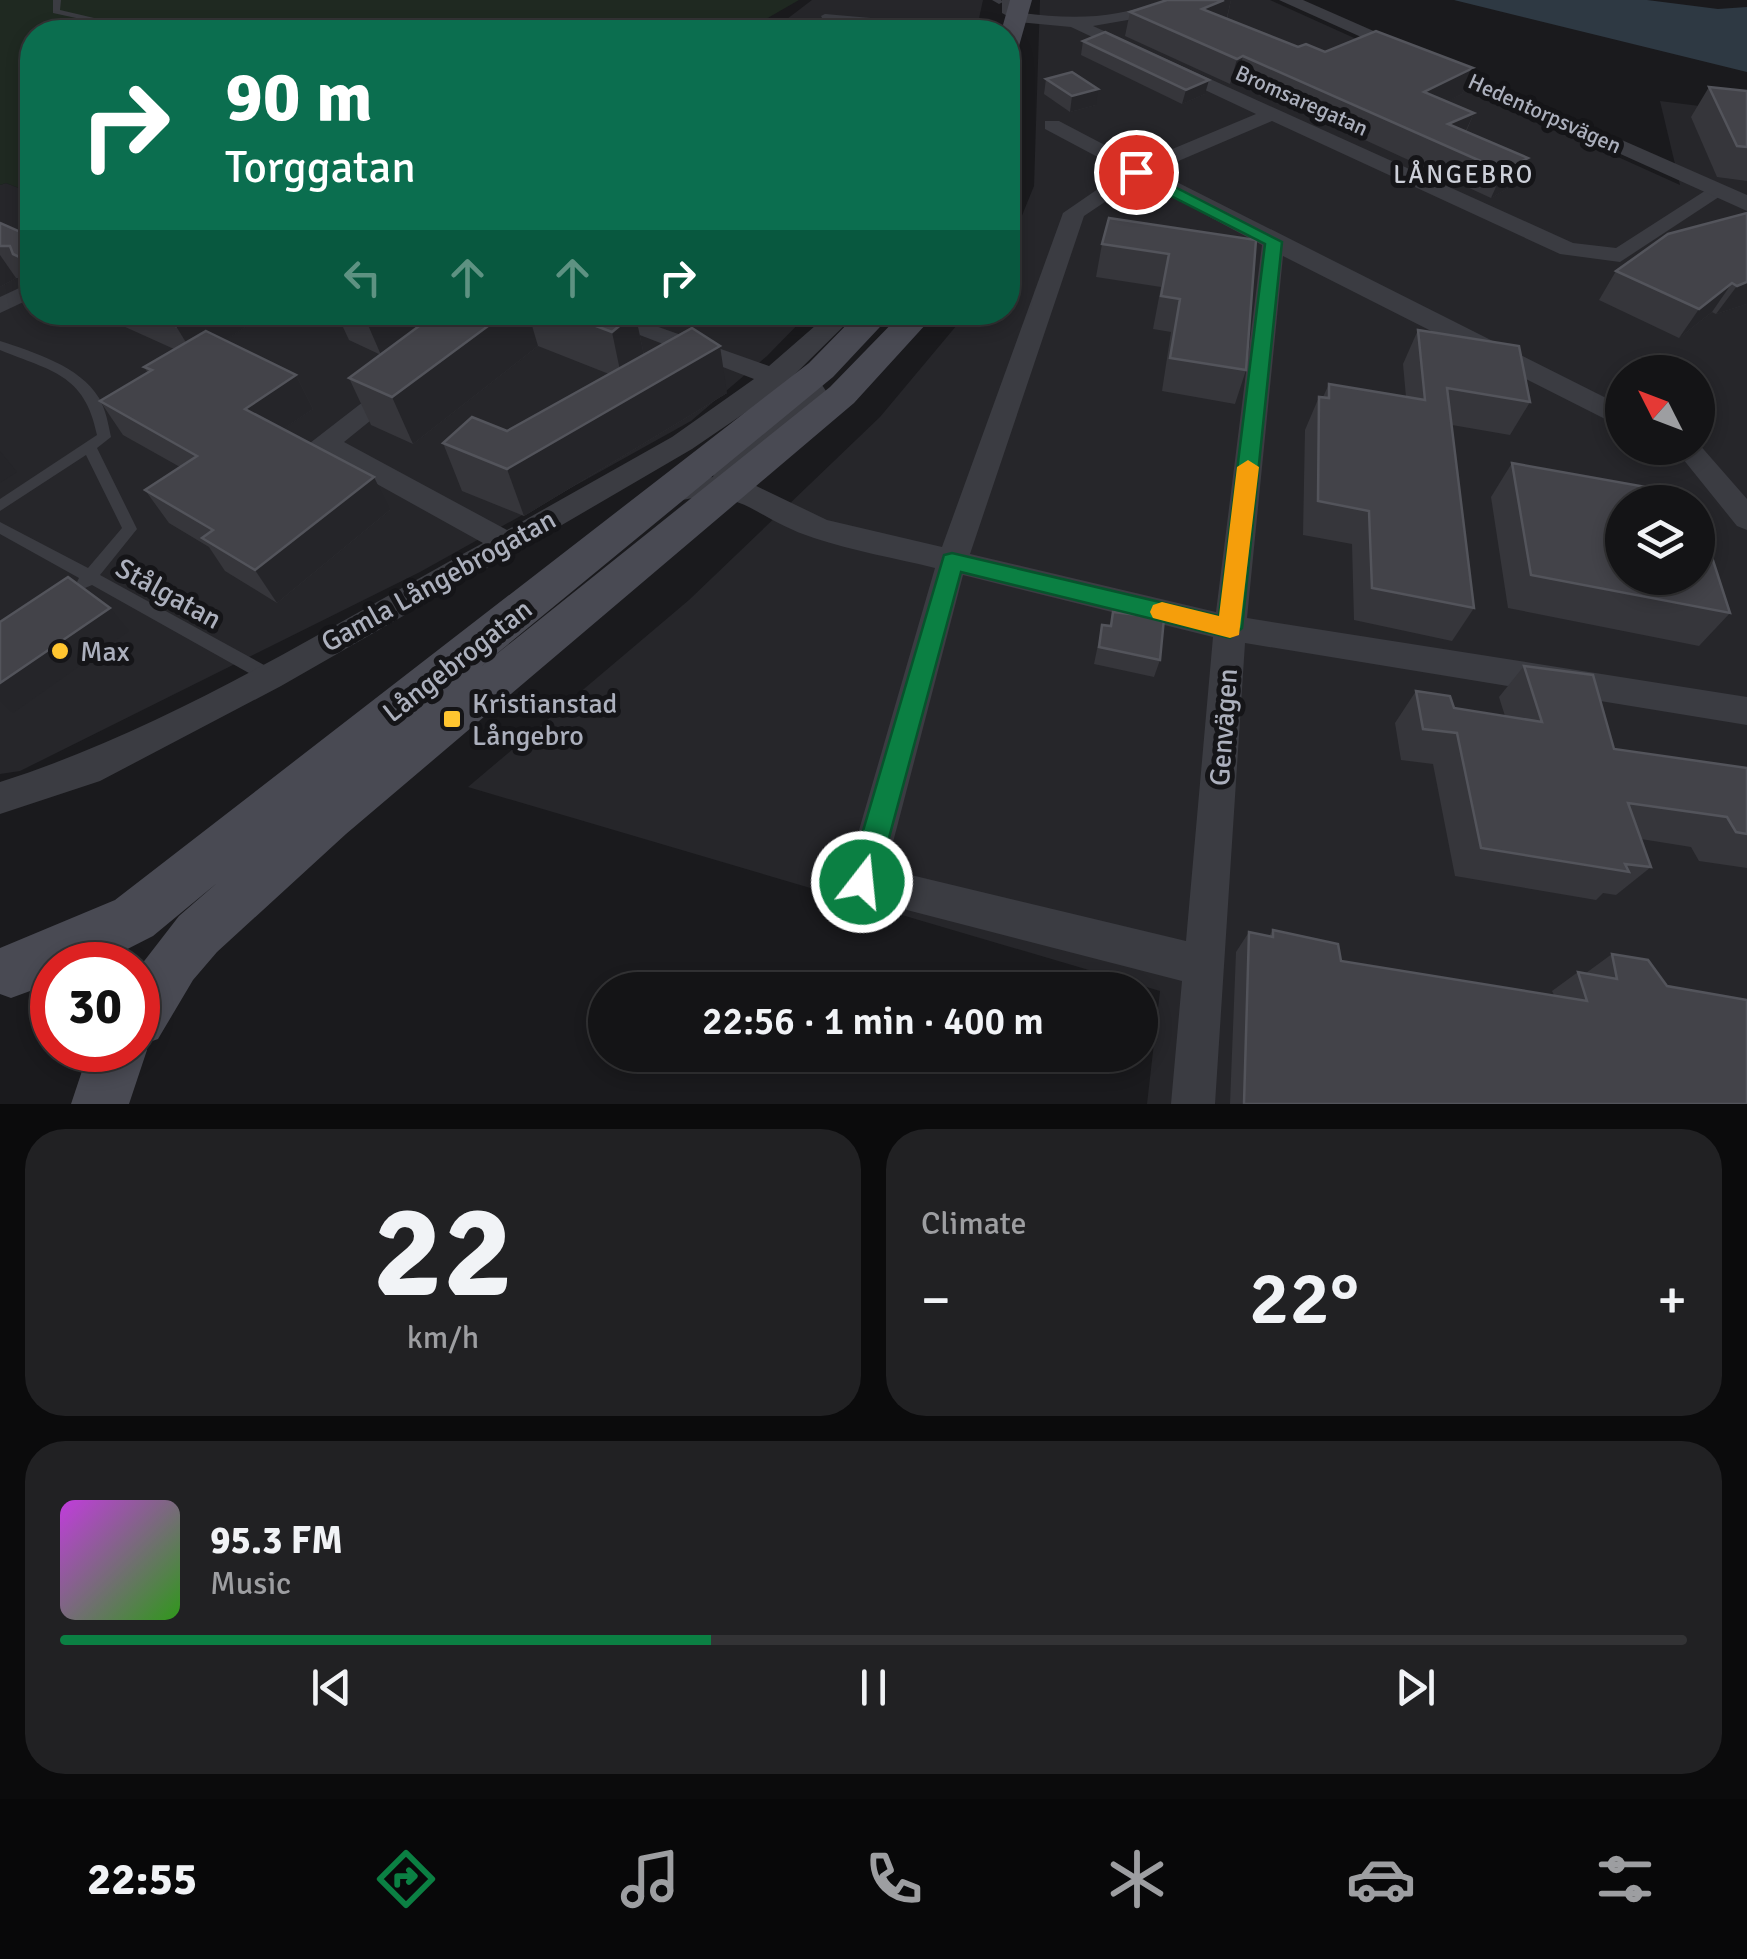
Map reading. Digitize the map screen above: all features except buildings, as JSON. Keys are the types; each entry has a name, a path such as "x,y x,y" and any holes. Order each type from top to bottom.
{"main road":[{"name":"Långebrogatan","path":"160,989 174,961 198,934 270,870 734,487 852,386 909,325"},
{"name":"Långebrogatan","path":"21,971 134,918 668,493 845,331"}],"street":[{"name":"Bromsaregatan","path":"1079,26 1111,23 1180,0"},
{"name":"Hedentorpsvägen","path":"1288,0 1747,204"},
{"name":"Bromsaregatan","path":"1007,3 1079,26 1568,249 1620,255 1718,190"},
{"path":"1205,966 862,882 952,561 1074,213 1136,172 1272,114"},
{"path":"1052,125 1136,172 1605,408"},
{"name":"Genvägen","path":"1193,1104 1230,628 1273,242"},
{"path":"628,325 776,378"},
{"path":"734,487 726,476 727,466 804,400 845,331"},
{"name":"Gamla Långebrogatan","path":"0,798 87,770 269,676 682,443 845,331"},
{"path":"419,372 324,443 507,543"},
{"path":"1704,465 1747,518"},
{"path":"668,493 693,487 734,487 819,529 1230,628 1747,711"}],"lane":[{"path":"57,0 56,11 96,20"},
{"path":"825,16 871,20"},
{"path":"0,345 86,385 101,410 104,437 0,506"},
{"path":"0,527 90,578 130,529 90,447"},
{"name":"Stålgatan","path":"75,589 90,578 269,676"}],"shaded area":[{"path":"0,0 799,0 764,20 20,20 20,188 0,185"},
{"path":"812,0 983,0 979,20 786,20"},
{"path":"1040,0 1270,0 1680,185 1660,101 1747,112 1747,1104 1147,1104 1151,1072 1158,1072 1158,972 1096,972 468,787 689,600 880,417 957,325 1020,325 1020,220 1034,186"},
{"path":"1454,0 1647,0 1718,9 1747,7 1747,72"},
{"path":"0,185 20,188 20,325 797,325 691,421 420,572 20,771 0,774"}],"slow traffic":[{"path":"1162,612 1230,628 1248,467"}],"place":[{"name":"Max","path":"60,651"},
{"name":"Kristianstad Långebro","path":"452,719"}],"district":[{"name":"LÅNGEBRO","path":"1464,174"}],"route":[{"path":"862,882 952,561 1230,628 1273,242 1136,172"}]}
